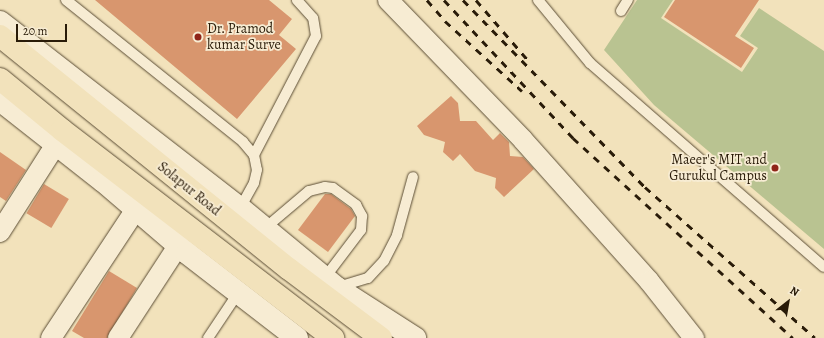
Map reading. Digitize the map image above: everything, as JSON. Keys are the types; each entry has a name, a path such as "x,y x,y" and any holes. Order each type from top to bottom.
{"highway":[{"name":"Solapur Road","path":"0,36 236,216 325,287 381,338"},
{"path":"0,79 62,130 333,338"}],"street":[{"path":"388,0 523,140 649,281 694,338"},
{"path":"0,22 236,216"},
{"path":"0,100 136,209 178,246 290,336 301,314"},
{"path":"0,232 56,144"},
{"path":"51,338 136,209"},
{"path":"118,338 178,246"},
{"path":"325,287 415,338"}],"lane":[{"path":"66,0 243,142 254,155 257,170 254,183 236,216"},
{"path":"254,155 316,36 313,18 298,0"},
{"path":"538,0 590,63 824,267"},
{"path":"620,11 628,0"},
{"path":"325,287 368,278 384,261 399,228 413,177"},
{"path":"259,235 309,191 325,187 333,188 356,205 362,216 361,230 325,287"},
{"path":"208,338 238,293"}],"green space":[{"name":"Maeer's MIT and Gurukul Campus","path":"637,0 673,0 661,18 742,72 758,48 740,36 759,8 824,51 824,249 654,105 604,50"}],"building":[{"path":"95,0 269,0 292,19 279,35 296,49 237,119"},
{"path":"675,0 759,0 735,36 754,48 741,68 664,17"},
{"path":"451,96 458,103 460,121 476,121 493,140 500,133 509,142 510,156 523,157 534,169 504,197 495,188 496,178 475,171 460,154 453,161 443,152 445,142 424,135 417,126"},
{"path":"0,152 26,170 6,201 0,197"},
{"path":"44,184 69,199 51,228 26,213"},
{"path":"325,194 331,194 351,209 355,216 328,252 298,230"},
{"path":"109,271 137,288 107,338 84,338 72,331"}],"railway":[{"path":"427,0 445,21 522,91"},
{"path":"444,0 573,138 793,338"},
{"path":"463,0 645,187 815,338"},
{"path":"476,0 527,59"}],"place":[{"name":"Dr. Pramod kumar Surve","path":"198,37"},
{"name":"Maeer's MIT and Gurukul Campus","path":"775,168"}]}
